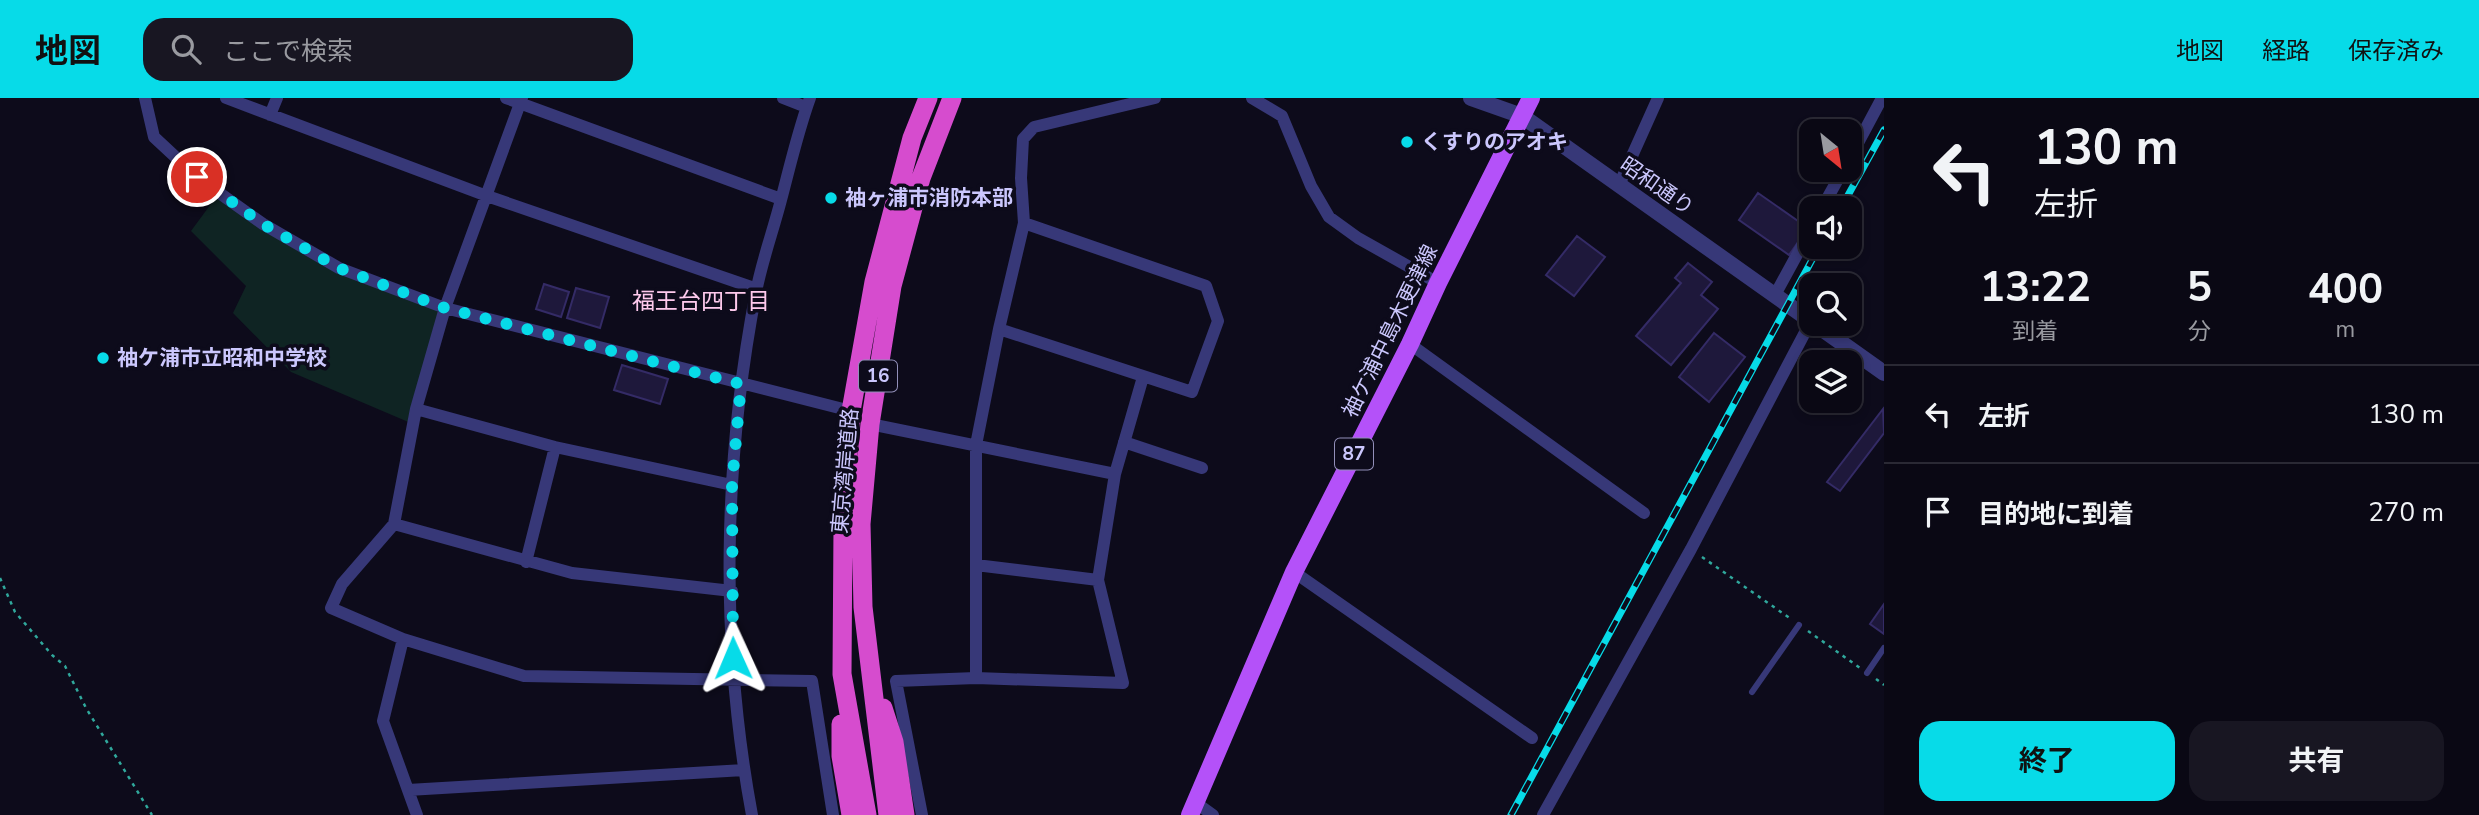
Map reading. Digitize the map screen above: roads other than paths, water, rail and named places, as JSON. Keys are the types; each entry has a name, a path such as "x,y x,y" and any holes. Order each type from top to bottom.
{"highway":[{"name":"東京湾岸道路","path":"867,815 842,674 843,526 851,411 874,282 912,138 928,98"},
{"name":"東京湾岸道路","path":"888,815 863,607 862,524 870,424 892,286 921,178 952,98"},
{"name":"16","path":"868,664 894,742 905,815"},
{"name":"16","path":"842,674 841,756 851,815"}],"main road":[{"name":"袖ケ浦中島木更津線","path":"1193,809 1294,572 1531,98"}],"street":[{"path":"145,98 154,137 197,177 263,224 339,268 445,308 851,411"},
{"path":"226,98 487,196 757,289"},
{"path":"270,115 277,98"},
{"path":"506,98 521,101 781,199"},
{"path":"752,815 733,680 732,485 741,384 757,289 808,102 783,98"},
{"path":"976,678 976,445 1024,223 1021,178 1023,139 1034,127 1155,98"},
{"path":"1252,98 1282,116 1311,186 1329,217 1358,238 1438,283"},
{"name":"昭和通り","path":"1471,98 1521,116 1799,312"},
{"path":"1619,185 1658,98"},
{"path":"1862,136 1882,98"},
{"path":"521,101 445,308 416,409 394,524 342,584 331,608 403,639 524,676 812,681 834,815"},
{"path":"999,329 1192,392 1218,321 1206,286 1024,223"},
{"path":"1775,295 1799,251"},
{"path":"1543,815 1805,336"},
{"name":"昭和通り","path":"1832,336 1884,373"},
{"path":"1410,344 1644,513"},
{"path":"922,815 896,681 976,678 1123,683 1098,580 1115,474 1143,377"},
{"path":"416,409 555,447 732,485"},
{"path":"870,424 1115,474"},
{"path":"1124,442 1202,468"},
{"path":"526,562 555,447"},
{"path":"394,524 572,573 732,591"},
{"path":"976,565 1098,580"},
{"path":"1294,572 1532,738"},
{"path":"403,639 383,721 417,815"},
{"path":"408,790 557,779 744,770"},
{"path":"1193,809 1213,815"}],"lane":[{"path":"1752,692 1799,625"},
{"path":"1867,673 1884,648"}],"railway":[{"path":"1848,196 1884,130"},
{"path":"1511,815 1812,259"}],"place":[{"name":"くすりのアオキ","path":"1407,142"},
{"name":"袖ヶ浦市消防本部","path":"831,198"},
{"name":"袖ケ浦市立昭和中学校","path":"103,358"}],"district":[{"name":"福王台四丁目","path":"701,301"}]}
